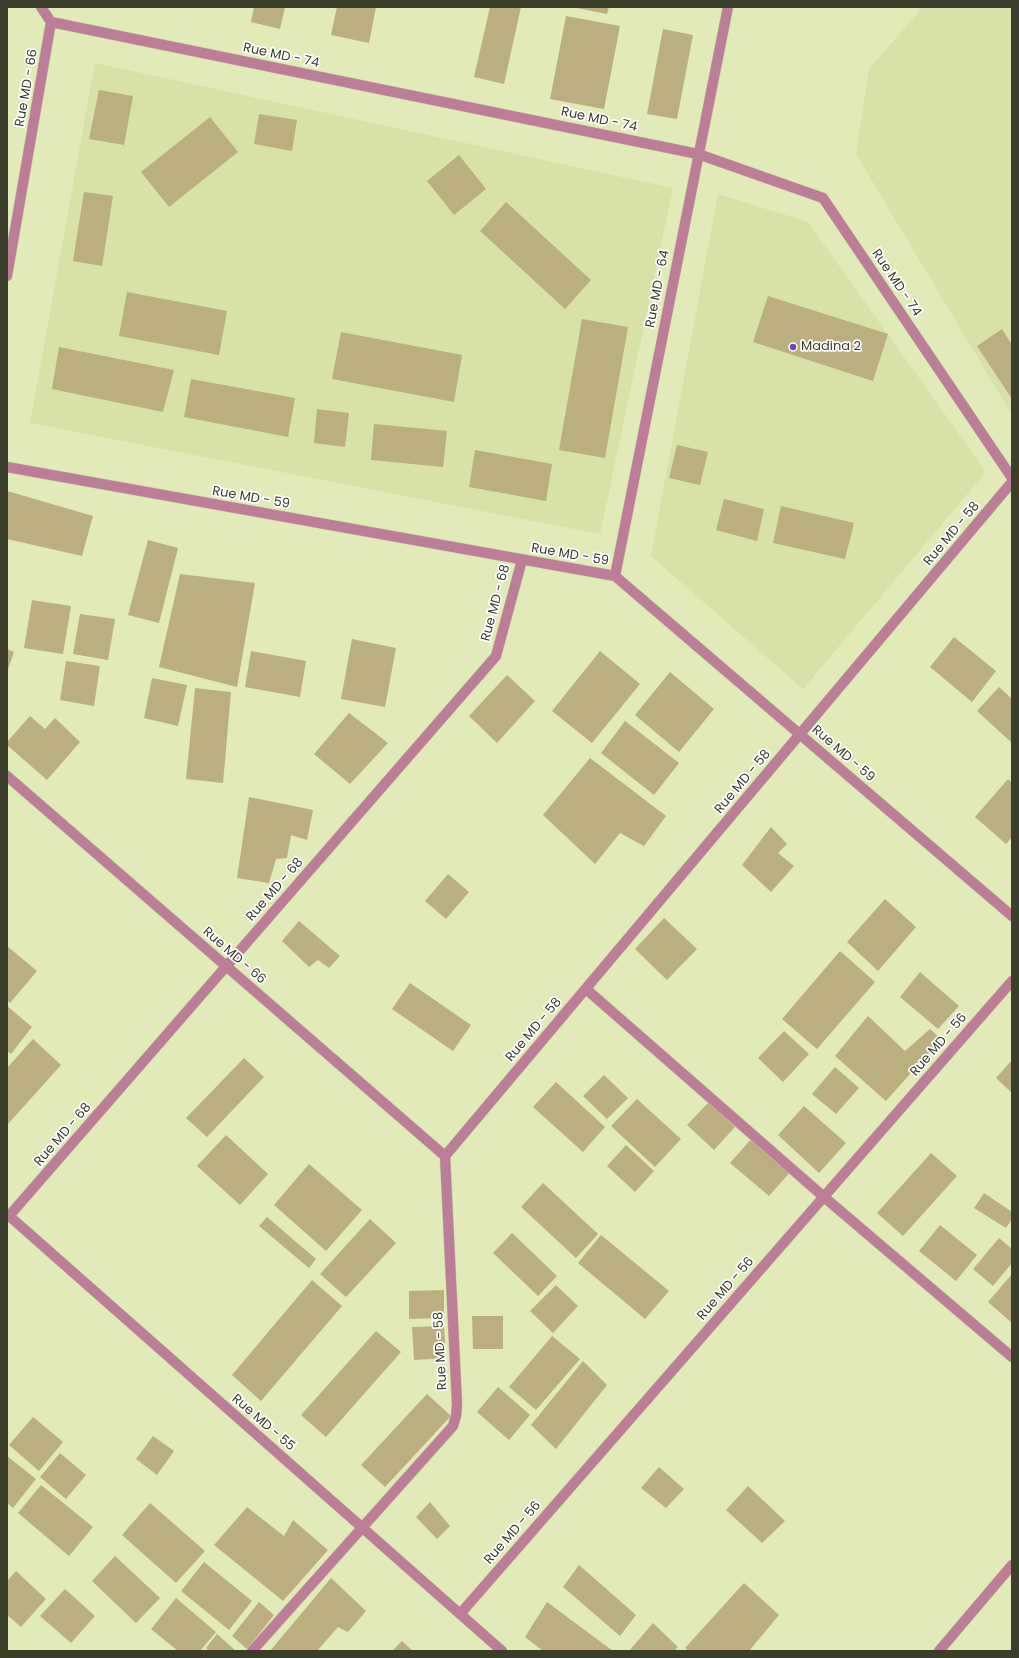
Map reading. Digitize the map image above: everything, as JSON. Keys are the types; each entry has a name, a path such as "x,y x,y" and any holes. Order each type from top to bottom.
{"street":[{"path":"41,7 51,22"},
{"name":"Rue MD - 64","path":"614,576 728,7"},
{"name":"Rue MD - 74","path":"51,22 698,154 823,198 1012,478"},
{"name":"Rue MD - 66","path":"7,276 51,22"},
{"name":"Rue MD - 59","path":"7,467 614,576 1012,916"},
{"name":"Rue MD - 58","path":"252,1651 361,1527 453,1426 456,1416 445,1156 1012,482"},
{"name":"Rue MD - 68","path":"8,1215 496,656 522,560"},
{"name":"Rue MD - 66","path":"7,776 445,1156"},
{"name":"Rue MD - 56","path":"460,1614 1012,981"},
{"path":"586,989 824,1197 1012,1357"},
{"name":"Rue MD - 55","path":"8,1215 502,1651"},
{"path":"939,1651 1012,1565"}],"shaded area":[{"path":"923,7 1012,7 1012,415 856,154 869,69"},
{"path":"95,63 673,188 600,534 30,423"},
{"name":"Madina 2","path":"718,194 808,222 986,472 803,689 651,556"}],"building":[{"path":"254,7 285,7 280,29 251,22"},
{"path":"337,7 376,7 369,43 331,35"},
{"path":"490,7 521,7 504,84 474,77"},
{"path":"572,7 609,7 607,14"},
{"path":"566,16 620,26 604,109 550,99"},
{"path":"663,29 693,35 677,119 647,114"},
{"path":"99,90 133,96 124,145 89,139"},
{"path":"259,114 297,120 292,151 254,144"},
{"path":"210,117 238,152 169,207 141,172"},
{"path":"459,155 486,189 454,215 427,181"},
{"path":"84,192 113,196 102,266 73,261"},
{"path":"506,202 591,280 565,309 480,231"},
{"path":"127,292 227,311 219,355 119,336"},
{"path":"768,296 888,334 873,381 753,342"},
{"path":"582,319 628,327 605,458 559,450"},
{"path":"1002,329 1012,345 1012,399 977,346"},
{"path":"341,332 462,355 454,402 332,379"},
{"path":"59,347 174,370 163,412 52,389"},
{"path":"191,379 295,398 288,437 184,417"},
{"path":"317,409 349,413 345,447 314,443"},
{"path":"374,424 447,431 443,467 371,460"},
{"path":"677,445 708,452 700,485 669,478"},
{"path":"475,450 552,464 546,501 469,487"},
{"path":"7,491 93,516 82,556 7,539"},
{"path":"724,499 764,509 757,541 716,530"},
{"path":"781,506 854,523 845,559 773,543"},
{"path":"148,540 178,548 159,623 128,615"},
{"path":"180,574 255,583 237,687 159,667"},
{"path":"32,600 71,606 63,654 24,648"},
{"path":"80,614 115,619 108,660 73,654"},
{"path":"954,637 996,671 972,702 930,667"},
{"path":"352,639 396,648 385,707 341,699"},
{"path":"7,649 14,652 7,672"},
{"path":"251,651 306,661 300,697 245,687"},
{"path":"600,651 640,684 592,743 552,711"},
{"path":"66,661 100,666 94,706 60,700"},
{"path":"670,672 714,709 679,752 635,715"},
{"path":"507,675 535,701 497,743 469,716"},
{"path":"152,678 187,685 178,726 144,718"},
{"path":"999,687 1012,699 1012,743 977,711"},
{"path":"195,688 231,692 223,783 186,779"},
{"path":"349,713 388,743 350,784 314,754"},
{"path":"30,716 45,729 55,718 80,742 47,780 7,745 7,742"},
{"path":"625,721 679,763 654,795 601,753"},
{"path":"590,758 666,816 644,846 620,833 595,864 543,815"},
{"path":"1008,779 1012,783 1012,837 1006,844 975,817"},
{"path":"249,797 313,810 307,840 291,835 287,858 276,859 269,883 237,878"},
{"path":"771,827 787,844 778,853 794,866 771,892 742,865"},
{"path":"448,874 469,892 446,919 425,901"},
{"path":"885,899 916,927 878,971 847,942"},
{"path":"664,918 697,949 667,980 635,949"},
{"path":"299,921 340,956 329,968 318,960 309,967 282,941"},
{"path":"7,946 37,971 10,1003 7,1000"},
{"path":"840,951 875,982 817,1049 782,1019"},
{"path":"920,972 959,1006 938,1029 900,997"},
{"path":"410,983 471,1025 453,1051 392,1009"},
{"path":"7,1006 32,1027 11,1054 7,1051"},
{"path":"868,1016 905,1051 930,1029 941,1039 886,1101 835,1056"},
{"path":"784,1031 809,1054 783,1082 758,1058"},
{"path":"33,1039 61,1065 7,1125 7,1068"},
{"path":"244,1058 264,1077 207,1137 186,1118"},
{"path":"1012,1060 1012,1093 996,1078"},
{"path":"835,1067 859,1088 836,1114 812,1094"},
{"path":"604,1075 628,1098 607,1119 583,1096"},
{"path":"556,1082 605,1127 583,1152 533,1107"},
{"path":"637,1099 681,1139 655,1167 611,1126"},
{"path":"709,1102 735,1127 714,1150 687,1125"},
{"path":"804,1106 846,1143 819,1173 778,1135"},
{"path":"226,1135 268,1174 240,1205 197,1166"},
{"path":"752,1138 791,1171 769,1196 730,1163"},
{"path":"626,1145 654,1171 635,1192 607,1166"},
{"path":"931,1153 957,1176 903,1236 877,1213"},
{"path":"309,1164 362,1210 326,1251 274,1205"},
{"path":"543,1183 598,1234 576,1258 521,1207"},
{"path":"984,1193 1012,1212 1012,1219 1006,1228 974,1208"},
{"path":"267,1217 316,1259 309,1268 259,1226"},
{"path":"370,1219 396,1243 346,1297 320,1274"},
{"path":"940,1225 977,1255 956,1281 919,1251"},
{"path":"512,1233 557,1276 538,1296 493,1253"},
{"path":"601,1235 669,1291 645,1319 578,1263"},
{"path":"999,1238 1012,1249 1012,1263 993,1286 973,1269"},
{"path":"1012,1274 1012,1323 988,1302"},
{"path":"312,1280 342,1306 261,1401 232,1375"},
{"path":"556,1285 578,1306 553,1333 530,1311"},
{"path":"444,1290 444,1318 409,1319 409,1291"},
{"path":"472,1316 503,1316 503,1349 473,1349"},
{"path":"444,1326 446,1358 414,1360 412,1327"},
{"path":"376,1331 401,1352 326,1437 301,1415"},
{"path":"552,1336 580,1359 536,1410 509,1387"},
{"path":"583,1361 607,1385 556,1449 531,1425"},
{"path":"498,1387 530,1415 509,1440 477,1412"},
{"path":"427,1394 451,1416 385,1487 361,1465"},
{"path":"33,1417 63,1442 39,1471 9,1445"},
{"path":"153,1436 174,1451 157,1475 136,1459"},
{"path":"60,1453 86,1475 66,1499 40,1477"},
{"path":"7,1456 36,1479 13,1508 7,1503"},
{"path":"659,1467 684,1489 666,1508 641,1488"},
{"path":"41,1485 93,1527 69,1556 18,1513"},
{"path":"748,1486 785,1521 762,1543 726,1510"},
{"path":"430,1502 450,1526 437,1539 416,1517"},
{"path":"150,1503 205,1551 176,1583 122,1535"},
{"path":"247,1507 284,1536 293,1520 328,1550 283,1601 214,1545"},
{"path":"115,1556 160,1598 136,1623 92,1581"},
{"path":"204,1562 252,1601 229,1630 181,1591"},
{"path":"579,1565 636,1615 620,1636 563,1587"},
{"path":"16,1571 46,1599 21,1627 7,1615 7,1581"},
{"path":"331,1578 366,1611 348,1632 338,1627 317,1651 270,1651"},
{"path":"744,1583 779,1615 749,1651 689,1651 685,1648"},
{"path":"65,1589 95,1616 71,1643 40,1616"},
{"path":"176,1598 216,1632 200,1651 178,1651 151,1629"},
{"path":"259,1602 274,1615 247,1649 232,1636"},
{"path":"547,1602 613,1651 543,1651 525,1637"},
{"path":"653,1623 678,1647 674,1651 629,1651"},
{"path":"217,1634 236,1651 209,1651 206,1648"},
{"path":"402,1641 413,1651 392,1651"}],"place":[{"name":"Madina 2","path":"793,347"}]}
